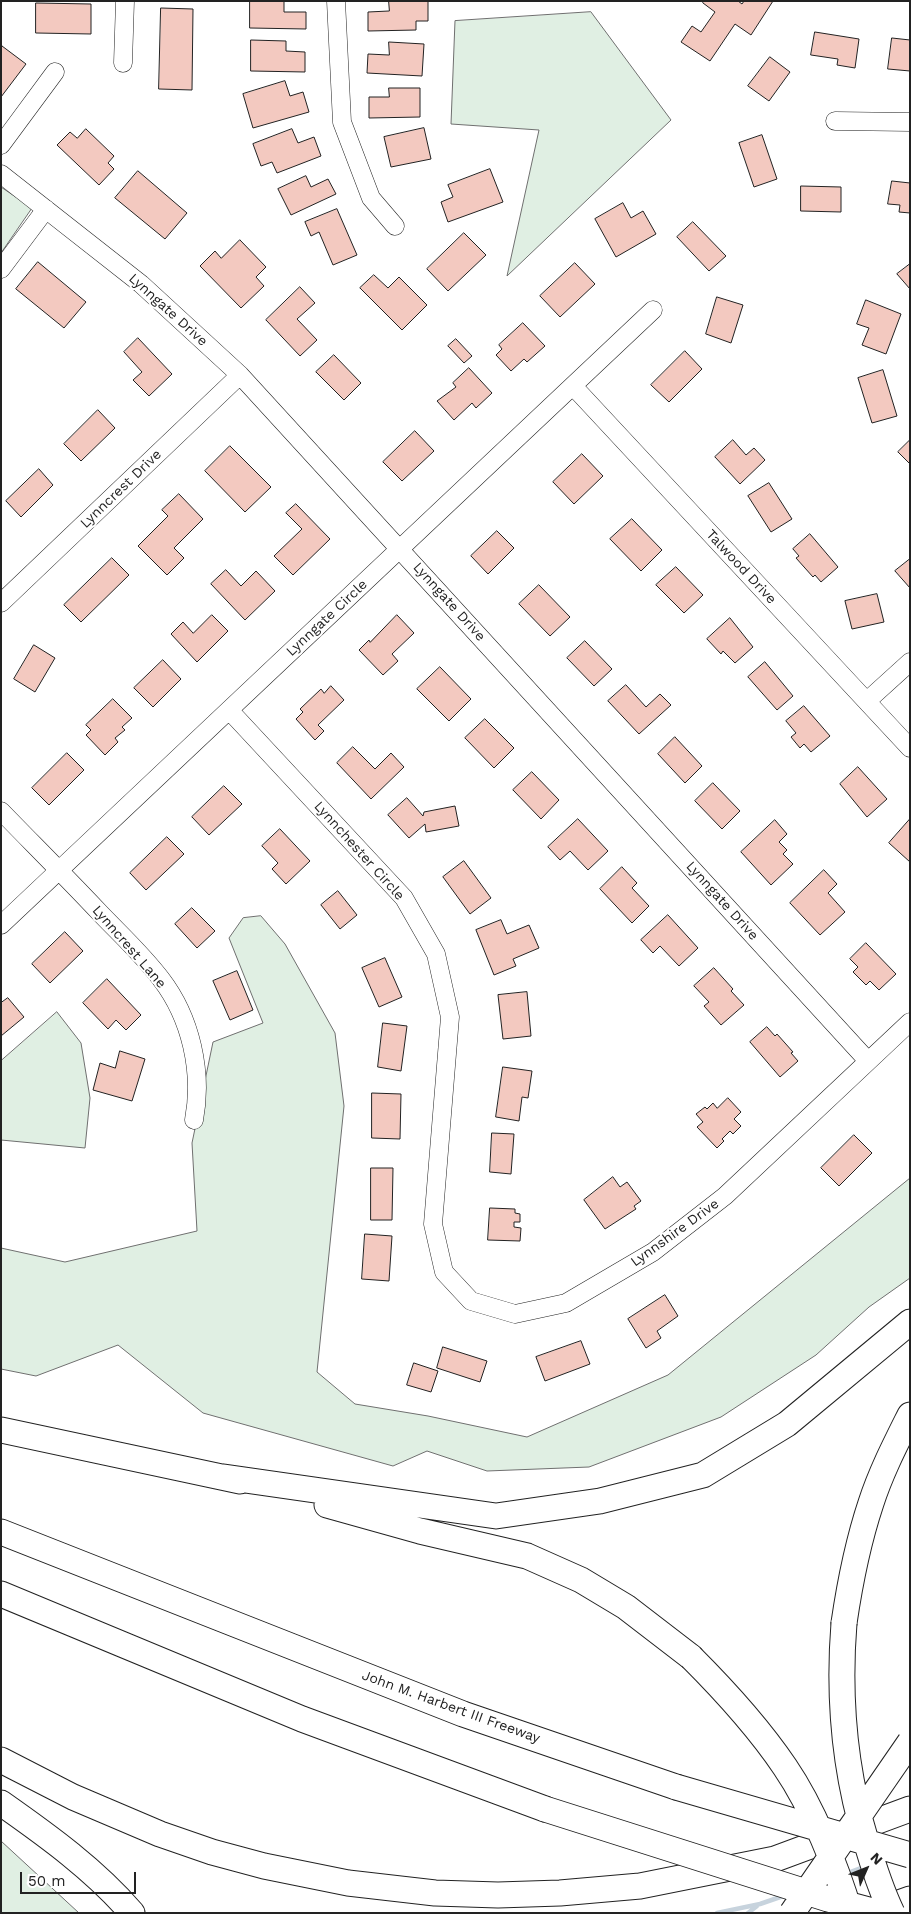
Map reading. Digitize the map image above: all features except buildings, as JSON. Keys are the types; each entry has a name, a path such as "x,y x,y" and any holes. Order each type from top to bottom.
{"highway":[{"path":"224,1477 496,1516 600,1501 703,1474 787,1424 910,1322"},
{"path":"892,1913 870,1856 859,1818 849,1771 841,1701 841,1663 844,1623 857,1552 871,1501 910,1415"},
{"path":"1,1430 224,1477 420,1531 527,1556 581,1580 626,1607 691,1657 722,1688 753,1724 786,1768 816,1824 842,1885 850,1913"},
{"name":"John M. Harbert III Freeway","path":"1,1532 463,1714 676,1787 910,1854"},
{"path":"1,1594 302,1719 545,1810 828,1899 880,1913"},
{"path":"792,1913 910,1742"},
{"path":"1,1760 74,1797 160,1834 212,1852 264,1866 348,1882 435,1893 498,1895 560,1893 640,1886 776,1859 910,1809"},
{"path":"1,1803 70,1853 132,1913"},
{"path":"870,1913 910,1854"},
{"path":"870,1913 910,1899"}],"street":[{"path":"124,63 125,1"},
{"path":"336,1 342,122 371,198 395,226"},
{"path":"1,145 55,72"},
{"path":"835,121 910,122"},
{"name":"Lynngate Drive","path":"1,174 141,284 240,375 868,1061"},
{"path":"1,269 46,209"},
{"name":"Lynngate Circle","path":"1,925 653,310"},
{"name":"Lynncrest Drive","path":"1,603 240,375"},
{"name":"Talwood Drive","path":"573,386 910,748"},
{"path":"867,701 910,662"},
{"name":"Lynnchester Circle","path":"229,710 404,898 436,954 450,1017 433,1224"},
{"path":"1,811 60,870"},
{"name":"Lynncrest Lane","path":"60,870 162,980 180,1012 192,1045 197,1076 194,1120"},
{"name":"Lynnshire Drive","path":"433,1224 444,1272 472,1301 515,1314 566,1303 653,1252 725,1196 910,1022"}],"green space":[{"path":"591,12 671,120 507,276 539,130 451,124 455,21"},
{"path":"1,187 32,208 1,253"},
{"path":"261,916 285,944 335,1033 344,1106 317,1372 355,1404 428,1416 527,1437 668,1375 910,1178 910,1278 869,1307 816,1355 721,1417 589,1467 487,1471 427,1451 393,1466 203,1413 118,1345 36,1376 1,1369 1,1248 65,1262 197,1231 192,1143 213,1042 263,1023 229,938 243,918"},
{"path":"57,1012 81,1043 90,1098 85,1148 1,1140 1,1061"},
{"path":"1,1841 79,1913 1,1913"}],"waterway":[{"path":"845,1874 866,1866"},
{"path":"717,1913 760,1904 786,1895"},
{"path":"748,1913 757,1906"}]}
